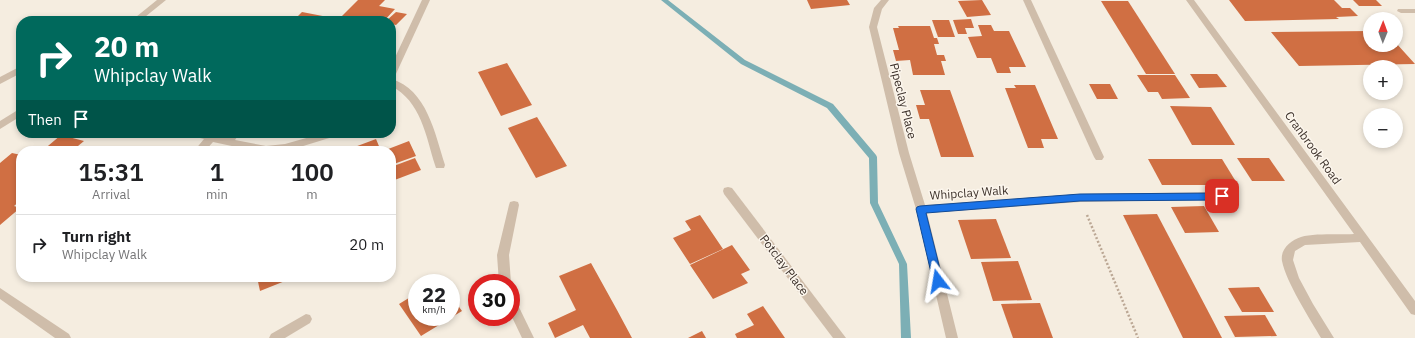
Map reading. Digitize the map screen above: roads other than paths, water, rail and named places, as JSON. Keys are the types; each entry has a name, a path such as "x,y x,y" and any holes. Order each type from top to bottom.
{"street":[{"path":"141,16 162,0"},
{"path":"396,65 426,0"},
{"name":"Pipeclay Place","path":"885,0 878,8 872,27 920,209"},
{"path":"1027,0 1100,157"},
{"name":"Cranbrook Road","path":"1190,0 1361,238 1415,310"},
{"path":"1401,11 1415,11"},
{"path":"0,81 16,73"},
{"path":"396,84 404,88 413,97 422,114 440,165"},
{"path":"0,126 16,114"},
{"path":"204,146 211,138 247,146"},
{"path":"228,142 231,138"},
{"path":"292,146 319,138"},
{"name":"Potclay Place","path":"728,191 840,338"},
{"name":"Whipclay Walk","path":"952,338 920,209 1080,198 1222,196"},
{"path":"505,274 503,255 514,204"},
{"path":"1328,338 1309,308 1294,278 1287,260 1290,248 1303,241 1361,238"},
{"path":"0,293 65,338"},
{"path":"275,338 306,319"},
{"path":"520,321 528,338"}],"waterway":[{"path":"664,0 743,62 830,106 873,157 874,203 903,264 906,338"}]}
